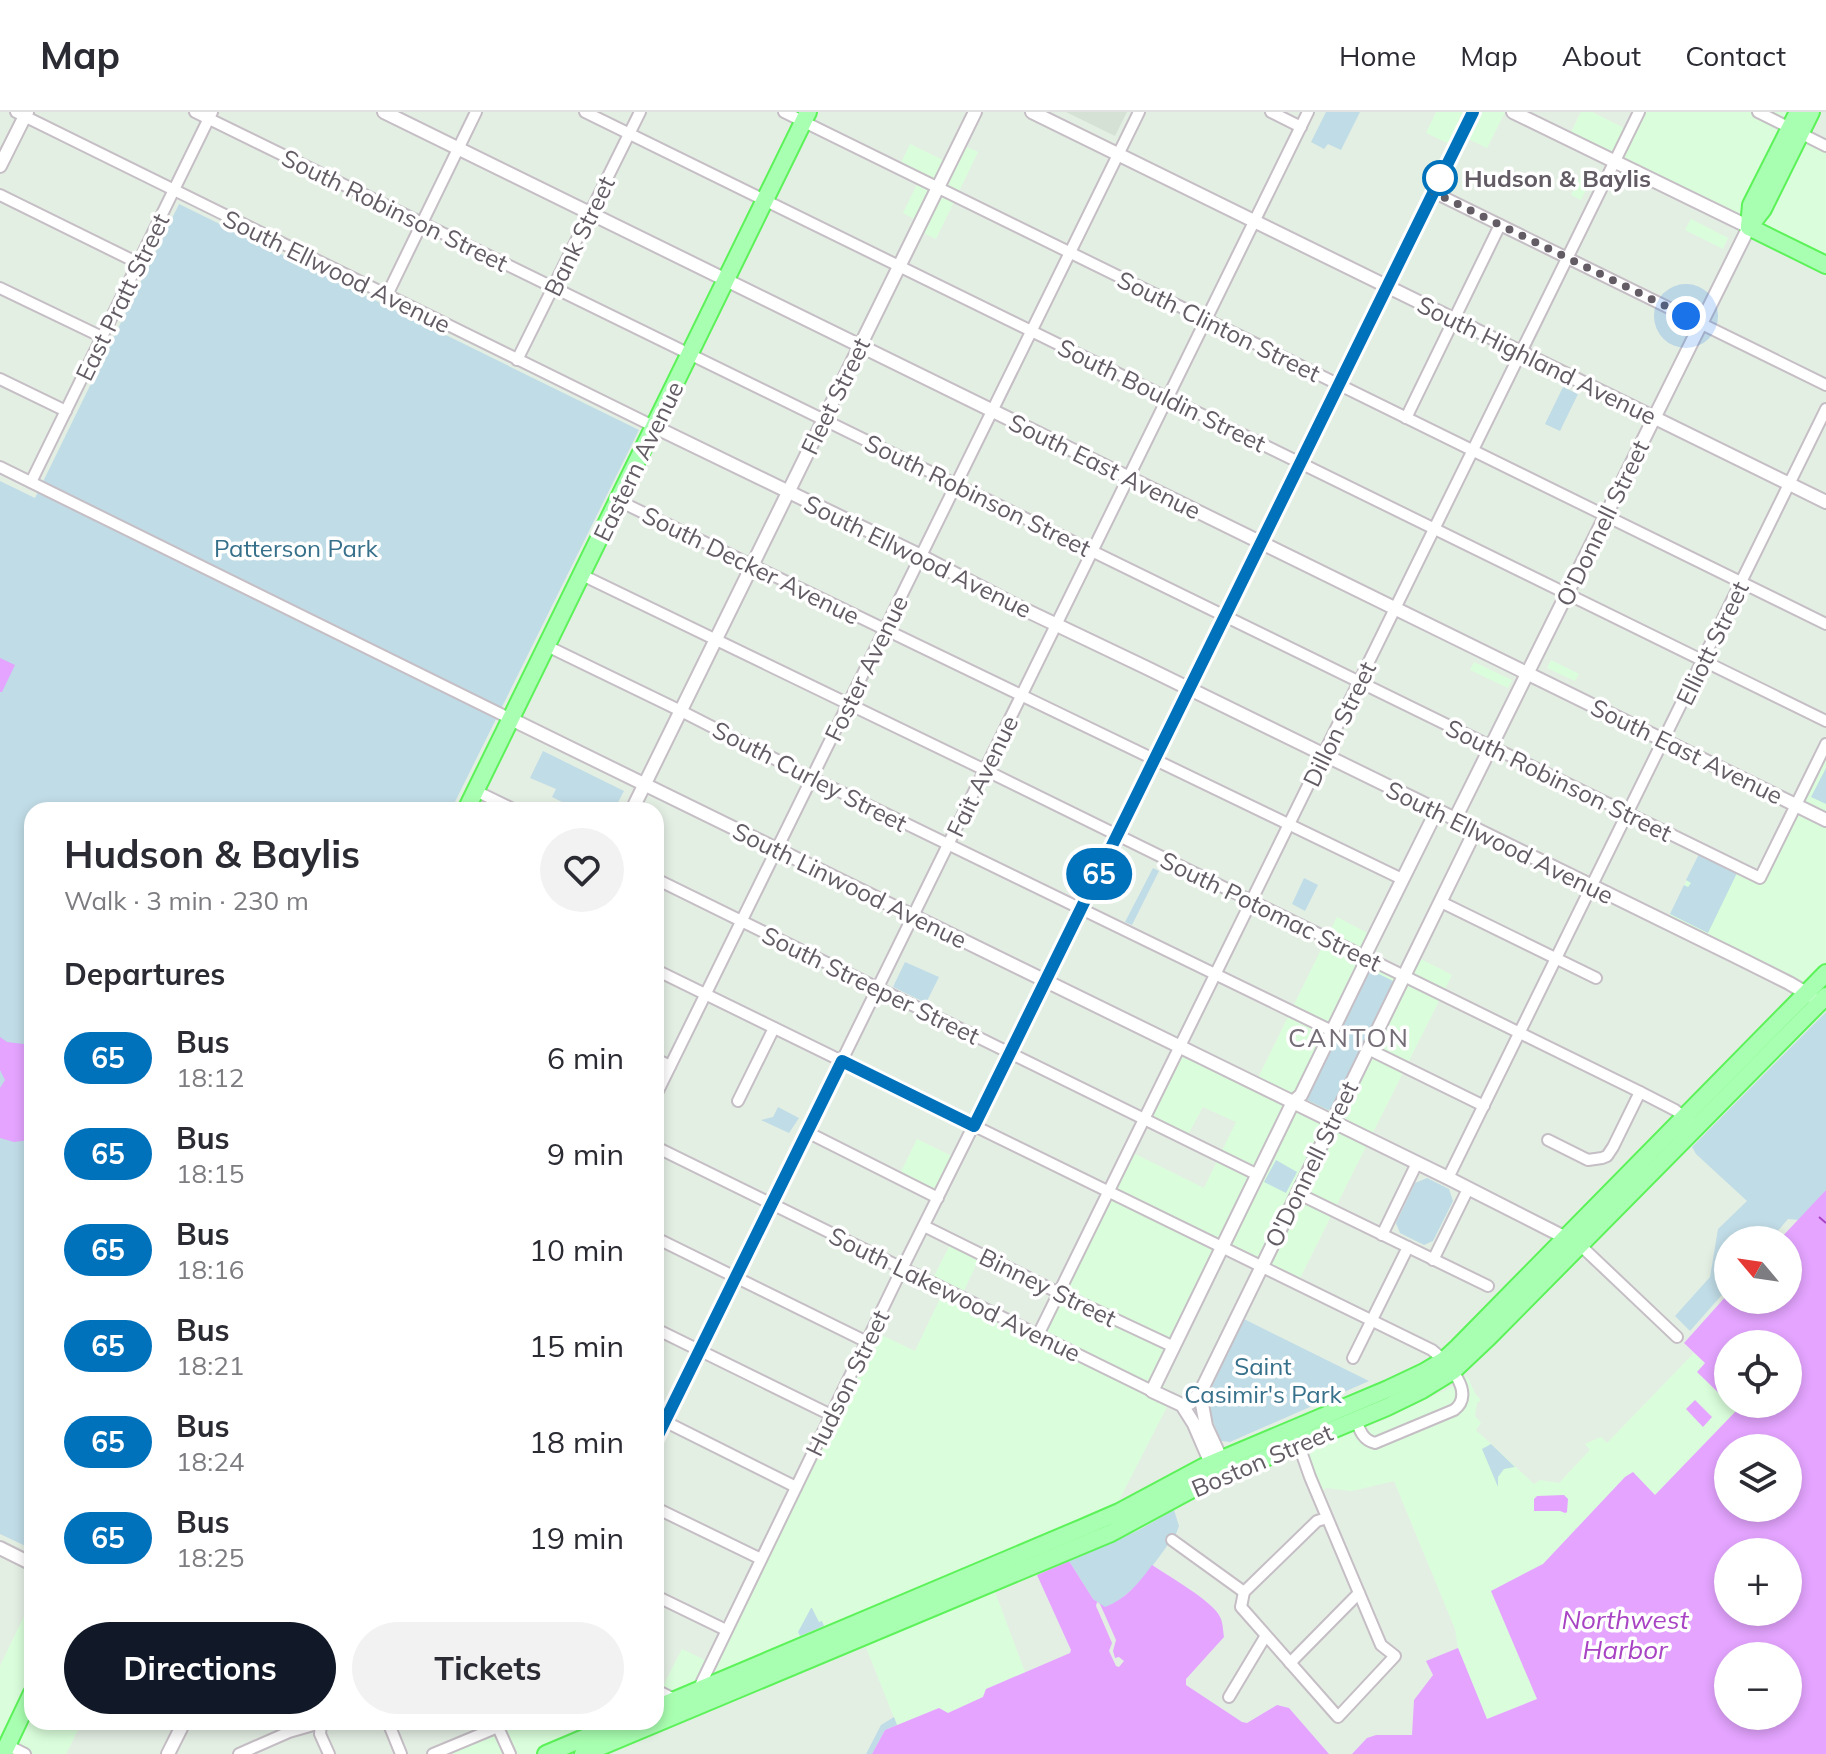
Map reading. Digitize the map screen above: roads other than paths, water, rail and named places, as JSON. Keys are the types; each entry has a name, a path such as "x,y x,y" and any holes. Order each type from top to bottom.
{"main road":[{"name":"O'Donnell Street","path":"1749,227 1763,209 1796,124 1811,112"},
{"name":"Eastern Avenue","path":"470,802 806,117"},
{"path":"1749,227 1826,265"},
{"name":"Boston Street","path":"664,1705 1296,1436 1424,1372 1448,1365 1564,1237 1690,1122 1817,997 1826,973"},
{"name":"Boston Street","path":"1296,1436 1356,1420 1422,1390 1580,1245 1690,1122"},
{"name":"Boston Street","path":"664,1721 1111,1533 1198,1486 1219,1468"},
{"path":"3,1747 24,1708"},
{"path":"546,1754 603,1730"},
{"name":"Boston Street","path":"583,1754 641,1730"}],"street":[{"name":"South Robinson Street","path":"195,112 210,115 823,421 1760,878 1796,805"},
{"name":"South East Avenue","path":"384,112 1826,820"},
{"path":"387,295 476,112"},
{"name":"South Bouldin Street","path":"585,112 1826,721"},
{"name":"Bank Street","path":"517,360 640,112"},
{"name":"South Clinton Street","path":"784,112 806,117 938,188 1826,624"},
{"name":"Fleet Street","path":"636,802 975,112"},
{"name":"South Highland Avenue","path":"1032,112 1826,502"},
{"name":"Foster Avenue","path":"664,1078 1139,112"},
{"path":"1271,112 1301,127"},
{"name":"Fait Avenue","path":"664,1412 700,1350 1308,112"},
{"name":"Hudson Street","path":"692,1709 726,1630 830,1414 1473,112"},
{"path":"1513,112 1749,227"},
{"name":"Dillon Street","path":"1038,1335 1639,112"},
{"path":"1758,112 1796,124 1826,146"},
{"path":"0,166 22,113"},
{"name":"South Ellwood Avenue","path":"22,113 517,360 1817,997"},
{"name":"East Pratt Street","path":"31,482 210,115"},
{"path":"1433,192 1826,385"},
{"path":"0,195 138,263"},
{"path":"1406,418 1500,225"},
{"name":"O'Donnell Street","path":"1455,819 1749,227"},
{"path":"0,288 102,337"},
{"path":"0,379 66,411"},
{"name":"Elliott Street","path":"1448,1178 1826,409"},
{"name":"South Linwood Avenue","path":"0,467 1580,1245 1677,1337"},
{"name":"South Decker Avenue","path":"619,501 1402,879"},
{"name":"South Potomac Street","path":"582,575 1640,1092 1690,1122"},
{"name":"South Curley Street","path":"547,646 1332,1031"},
{"path":"1796,805 1826,744"},
{"path":"476,791 499,802"},
{"name":"O'Donnell Street","path":"1152,1391 1293,1102 1301,1095 1363,968 1364,957 1437,810"},
{"name":"O'Donnell Street","path":"1200,1393 1476,829"},
{"name":"South Streeper Street","path":"664,883 1258,1175"},
{"path":"1441,902 1596,978"},
{"path":"664,974 1432,1350 1448,1365 1461,1388 1459,1407 1375,1443 1362,1436 1356,1420"},
{"path":"738,1101 774,1028"},
{"path":"1368,1049 1484,1106"},
{"path":"664,1063 670,1066"},
{"path":"1548,1140 1591,1160 1607,1156 1640,1092"},
{"path":"807,1132 938,1198"},
{"name":"South Lakewood Avenue","path":"664,1151 1182,1405"},
{"path":"1382,1235 1417,1163"},
{"path":"1433,1260 1468,1189"},
{"path":"1297,1193 1488,1286"},
{"name":"Binney Street","path":"924,1226 1174,1347"},
{"path":"664,1242 867,1342"},
{"path":"1353,1358 1408,1247"},
{"path":"664,1333 830,1414"},
{"path":"1200,1393 1190,1403 1182,1405 1219,1468"},
{"path":"1200,1393 1219,1468"},
{"path":"664,1421 796,1487"},
{"path":"1296,1436 1310,1477 1381,1645 1395,1656 1338,1717 1241,1607 1244,1592 1317,1521 1327,1518"},
{"path":"664,1512 761,1559"},
{"path":"1172,1540 1244,1592"},
{"path":"0,1548 24,1560"},
{"path":"1290,1663 1359,1593"},
{"path":"664,1600 726,1630"},
{"path":"1229,1697 1265,1637"},
{"path":"664,1694 692,1709"},
{"path":"168,1754 180,1730"},
{"path":"239,1754 296,1730"},
{"path":"321,1730 329,1754"},
{"path":"391,1730 401,1754"},
{"path":"433,1754 484,1730"},
{"path":"500,1730 510,1754"},
{"path":"3,1747 25,1754"}],"water":[{"path":"0,658 15,665 2,692 0,692"},
{"path":"0,1037 7,1042 24,1044 24,1141 14,1142 0,1138 0,1088 5,1080 0,1070"},
{"name":"Northwest Harbor","path":"1826,1190 1826,1754 1352,1754 1367,1738 1376,1735 1412,1735 1414,1700 1433,1675 1426,1661 1458,1648 1487,1719 1537,1699 1491,1591 1543,1564 1633,1472 1655,1495 1729,1418 1802,1418 1802,1330 1714,1330 1714,1388 1697,1372 1705,1363 1684,1343 1714,1310 1714,1314 1802,1314 1802,1226 1792,1226"},
{"path":"1695,1400 1712,1417 1703,1427 1686,1409"},
{"path":"1564,1495 1568,1499 1567,1512 1534,1511 1537,1496"},
{"path":"1069,1561 1093,1599 1105,1607 1132,1590 1152,1565 1200,1597 1220,1617 1224,1637 1186,1679 1186,1685 1242,1722 1247,1723 1277,1705 1289,1708 1329,1754 872,1754 885,1730 939,1708 948,1713 983,1697 986,1689 1070,1653 1037,1575"}],"place":[{"name":"Hudson & Baylis","path":"1440,178"}],"district":[{"name":"CANTON","path":"1349,1037"}],"park label":[{"name":"Patterson Park","path":"296,548"},
{"name":"Saint Casimir's Park","path":"1263,1380"}]}
